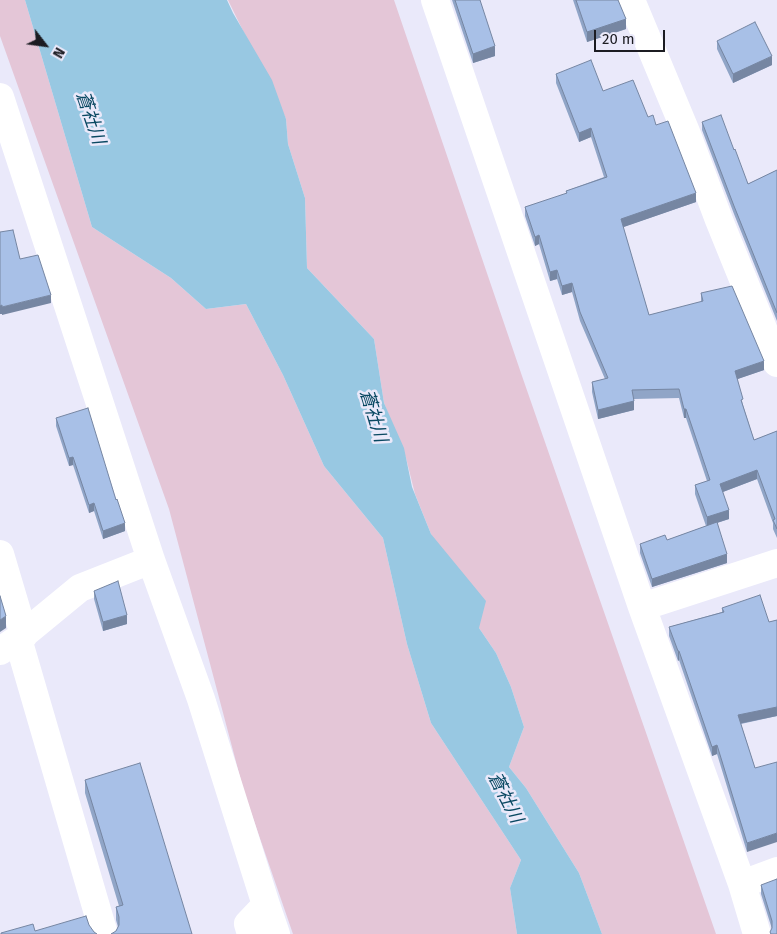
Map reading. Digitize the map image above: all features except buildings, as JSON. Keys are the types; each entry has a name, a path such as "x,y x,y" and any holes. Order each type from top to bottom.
{"street":[{"path":"435,0 642,607 742,884 758,934"},
{"path":"630,0 686,132 719,220 777,363"},
{"path":"0,97 151,560 201,699 276,934"},
{"path":"0,554 14,642 104,934"},
{"path":"14,642 80,588 151,560"},
{"path":"642,607 777,563"},
{"path":"742,884 777,871"},
{"path":"251,934 248,924 266,905"}],"shaded area":[{"path":"0,0 25,0 92,227 171,278 206,309 246,304 283,375 324,466 383,538 407,644 431,723 521,860 510,888 517,934 293,934 244,792 169,509 0,36"},
{"path":"228,0 394,0 522,376 716,934 602,934 579,873 526,788 509,767 524,727 511,687 496,653 479,628 431,534 415,494 406,458 384,403 374,339 307,268 305,198 288,144 286,119"}],"water":[{"name":"蒼社川","path":"25,0 227,0 272,80 286,119 288,144 305,198 307,268 374,339 384,403 404,448 412,487 431,534 486,601 479,628 496,653 511,687 524,727 509,767 526,788 579,873 602,934 517,934 510,888 521,860 431,723 407,644 383,538 324,466 283,375 246,304 206,309 171,278 92,227"}]}
